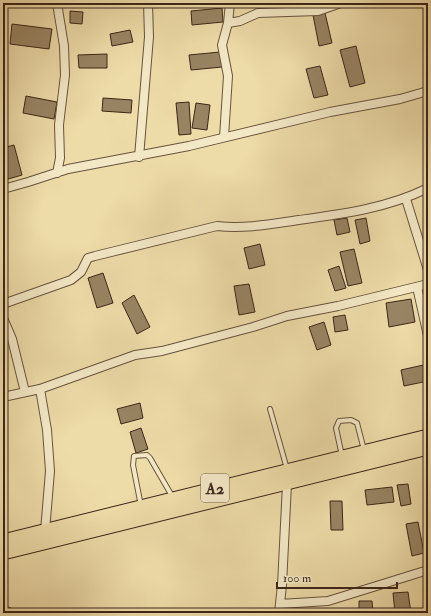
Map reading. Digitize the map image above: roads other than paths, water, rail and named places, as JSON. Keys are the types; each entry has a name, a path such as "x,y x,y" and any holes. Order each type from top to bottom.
{"highway":[{"name":"A2","path":"3,553 287,477 343,458 428,436"},
{"name":"A2","path":"3,541 173,498 287,477 428,448"}],"street":[{"path":"57,3 64,46 65,75 63,104 59,125 60,158 57,173"},
{"path":"139,157 148,51 148,3"},
{"path":"224,137 228,76 222,45 228,23 230,3"},
{"path":"228,23 240,21 258,13 287,11 311,12 329,8 341,3"},
{"path":"3,188 68,169 139,157 330,112 400,99 428,91"},
{"path":"3,304 71,280 81,272 88,258 95,256 217,226 238,228 261,227 327,217 406,199 428,188"},
{"path":"406,199 428,270"},
{"path":"3,397 40,389 135,355 162,351 253,328 287,316 338,306 428,284"},
{"path":"417,287 428,336"},
{"path":"3,318 12,339 25,392"},
{"path":"40,389 47,430 50,471 45,530"},
{"path":"279,613 282,585 287,477"},
{"path":"280,604 328,601 428,570"},
{"path":"3,610 11,613"}],"lane":[{"path":"270,409 287,477"},
{"path":"343,458 336,428 339,421 351,420 357,423 364,452"},
{"path":"141,506 133,465 134,456 147,455 150,458 173,498"}]}
